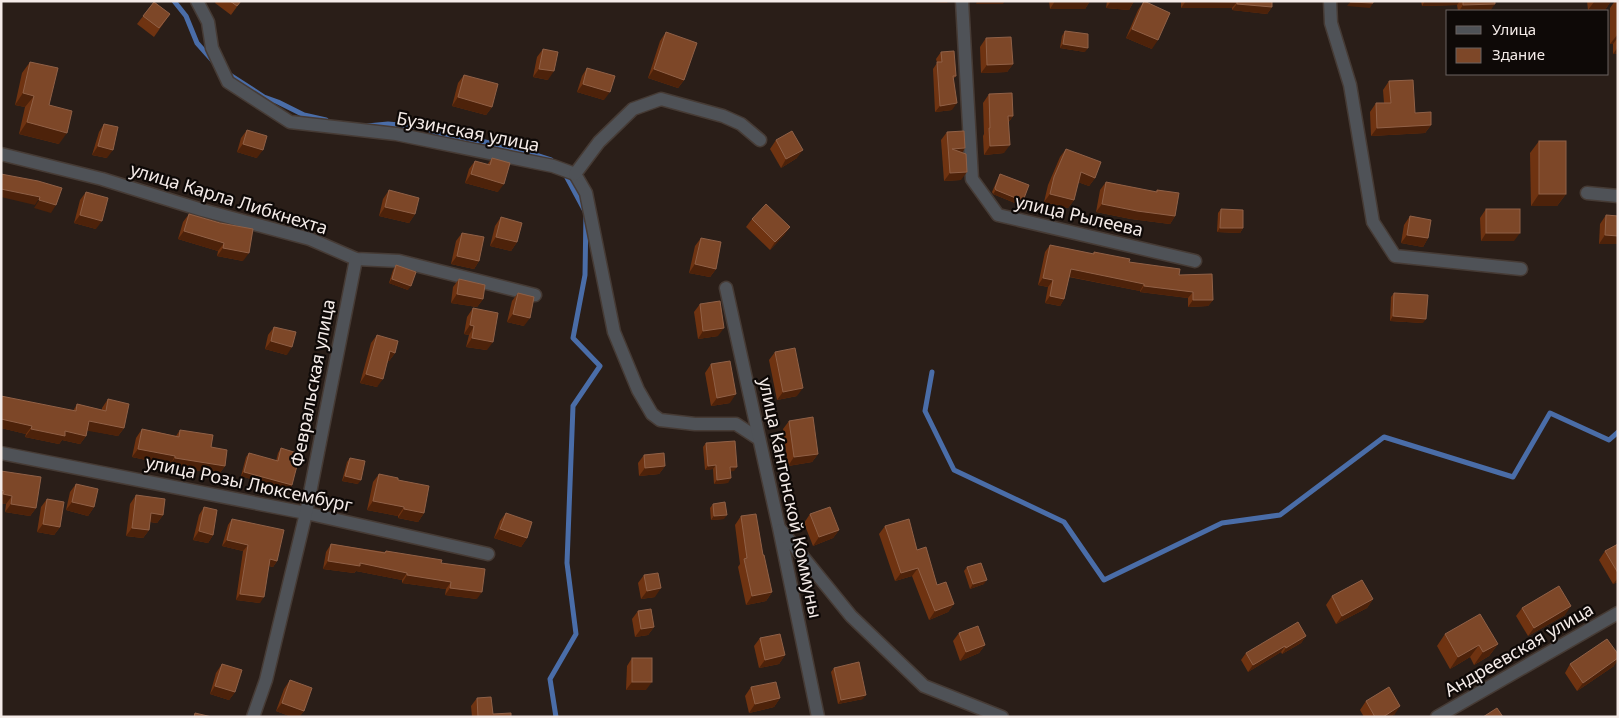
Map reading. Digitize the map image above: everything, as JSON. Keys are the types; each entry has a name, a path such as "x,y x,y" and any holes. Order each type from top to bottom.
{"street":[{"name":"Бузинская улица","path":"197,1 208,22 212,48 228,82 290,122 396,134 553,166 575,174"},
{"name":"улица Рылеева","path":"962,1 972,179 998,215 1195,261"},
{"path":"1330,1 1331,23 1350,85 1373,222 1395,256 1520,269"},
{"path":"759,439 736,424 695,424 660,420 652,414 638,390 614,332 586,193 575,174 600,142 633,109 661,99 723,116 741,124 760,140"},
{"name":"улица Карла Либкнехта","path":"1,154 102,179 202,210 310,239 356,259 398,261 535,295"},
{"path":"1587,193 1618,196"},
{"name":"Февральская улица","path":"253,717 266,680 306,513 356,259"},
{"name":"улица Кантонской Коммуны","path":"726,288 780,528 818,717"},
{"name":"улица Розы Люксембург","path":"1,452 306,513 488,554"},
{"path":"780,528 851,616 924,686 1002,717"},
{"name":"Андреевская улица","path":"1437,717 1618,613"}],"building":[{"path":"230,1 241,1 237,6"},
{"path":"1144,1 1170,13 1158,40 1132,29"},
{"path":"1186,1 1272,1 1272,7 1237,4 1237,2"},
{"path":"1373,1 1373,3 1350,2"},
{"path":"1463,1 1495,1 1495,4 1463,5"},
{"path":"154,2 170,14 159,28 143,16"},
{"path":"1065,31 1088,34 1088,48 1063,44"},
{"path":"666,32 697,43 684,80 654,69"},
{"path":"1011,37 1013,64 987,65 986,38"},
{"path":"543,49 558,52 554,71 539,69"},
{"path":"954,51 956,76 953,76 957,103 940,106 937,62 942,62 941,52"},
{"path":"30,62 58,68 49,105 72,111 67,133 27,122 34,96 23,93"},
{"path":"587,68 615,76 610,92 583,84"},
{"path":"464,75 498,84 492,107 458,97"},
{"path":"1413,80 1415,113 1431,112 1431,125 1377,128 1376,103 1391,103 1389,81"},
{"path":"1012,93 1013,116 1008,116 1010,145 990,146 989,94"},
{"path":"104,124 118,127 113,150 98,146"},
{"path":"247,130 267,136 263,150 243,144"},
{"path":"792,131 803,150 786,159 776,140"},
{"path":"964,131 965,148 952,149 966,154 967,172 950,173 947,132"},
{"path":"1539,141 1566,141 1566,194 1539,194"},
{"path":"1066,149 1101,162 1095,178 1081,172 1074,200 1050,194 1054,177"},
{"path":"492,158 510,163 504,184 471,174 475,161 490,165"},
{"path":"1,174 62,188 56,205 39,200 40,197 1,189"},
{"path":"1000,174 1029,185 1023,201 996,190"},
{"path":"1106,182 1157,192 1157,190 1179,193 1175,216 1102,204"},
{"path":"389,190 419,198 415,214 385,207"},
{"path":"86,192 108,198 102,221 80,215"},
{"path":"766,204 790,227 775,242 752,219"},
{"path":"1221,209 1243,210 1243,228 1220,228"},
{"path":"1486,209 1520,209 1520,233 1486,233"},
{"path":"189,214 220,223 253,229 249,253 223,248 224,243 184,231"},
{"path":"1606,215 1618,216 1618,236 1605,235"},
{"path":"1410,216 1431,220 1428,238 1407,235"},
{"path":"501,217 522,223 517,242 496,237"},
{"path":"462,233 484,237 479,261 457,256"},
{"path":"701,238 721,242 716,269 695,264"},
{"path":"1050,245 1130,259 1129,262 1180,269 1179,275 1212,274 1213,300 1193,300 1193,292 1144,286 1144,284 1071,269 1064,299 1050,296 1053,280 1043,278"},
{"path":"396,265 416,272 411,286 392,279"},
{"path":"459,279 485,285 483,299 457,294"},
{"path":"518,293 534,297 530,318 513,314"},
{"path":"1394,293 1428,295 1426,319 1393,316"},
{"path":"720,301 724,328 703,331 700,304"},
{"path":"473,308 498,313 493,342 472,338 474,326 470,325"},
{"path":"274,327 296,332 292,347 271,341"},
{"path":"377,335 398,341 395,353 390,351 383,379 366,374"},
{"path":"795,348 803,388 783,392 775,352"},
{"path":"730,361 736,394 717,398 711,364"},
{"path":"1,396 76,411 77,404 106,411 108,399 129,404 124,428 89,421 86,436 65,431 65,436 31,429 32,426 1,419"},
{"path":"813,417 818,454 794,457 789,421"},
{"path":"142,429 179,437 180,430 213,435 211,447 227,450 225,466 175,458 175,456 138,449"},
{"path":"735,441 737,467 730,467 731,478 717,480 716,465 708,466 706,443"},
{"path":"281,448 300,454 292,485 244,472 249,453 278,461"},
{"path":"664,453 665,466 645,468 644,455"},
{"path":"350,458 365,461 361,480 345,476"},
{"path":"1,471 41,477 36,508 11,504 12,496 3,494 4,491 1,490"},
{"path":"379,474 429,486 424,513 373,501"},
{"path":"76,484 98,489 94,507 72,502"},
{"path":"136,495 165,499 163,515 151,513 149,530 132,528"},
{"path":"47,499 64,502 60,527 43,524"},
{"path":"725,502 727,515 714,516 713,504"},
{"path":"204,507 217,510 213,535 199,531"},
{"path":"830,507 839,530 819,537 810,514"},
{"path":"506,513 532,522 527,538 500,529"},
{"path":"756,514 772,592 752,596 744,559 747,558 741,516"},
{"path":"232,519 284,530 277,561 270,559 264,597 240,594 248,545 227,540"},
{"path":"909,519 917,550 926,547 937,585 946,582 954,604 935,611 918,568 901,573 885,526"},
{"path":"331,544 442,560 441,563 485,569 482,592 450,588 451,582 407,575 407,573 360,563 360,566 328,561"},
{"path":"1618,544 1618,573 1605,551"},
{"path":"981,563 987,580 973,584 967,567"},
{"path":"658,573 661,588 647,591 644,575"},
{"path":"1362,580 1373,599 1342,616 1332,596"},
{"path":"1559,586 1571,606 1534,628 1522,608"},
{"path":"651,609 654,627 641,629 638,611"},
{"path":"1480,614 1498,644 1483,652 1479,645 1458,657 1445,634"},
{"path":"1298,622 1306,636 1253,665 1246,653"},
{"path":"978,626 985,645 966,652 959,633"},
{"path":"780,634 785,655 765,660 760,638"},
{"path":"1607,639 1618,654 1618,658 1583,683 1570,664"},
{"path":"632,658 652,658 652,682 632,682"},
{"path":"859,662 866,695 841,700 834,668"},
{"path":"222,664 242,670 235,692 215,686"},
{"path":"290,680 312,688 304,711 282,703"},
{"path":"776,682 780,698 755,704 751,687"},
{"path":"1389,687 1400,706 1383,717 1375,717 1366,701"},
{"path":"491,697 493,714 511,713 511,717 478,717 477,698"},
{"path":"1497,708 1503,717 1483,717"},
{"path":"195,713 212,717 194,717"}],"waterway":[{"path":"174,1 186,16 197,43 213,61"},
{"path":"227,73 264,97 304,115 326,120"},
{"path":"367,126 388,124 422,127 453,139 481,141 551,160"},
{"path":"556,717 550,679 576,634 567,563 573,406 600,366 573,338 585,275 586,213 564,172"},
{"path":"932,372 925,411 954,470 1064,522 1104,580 1222,523 1280,515 1384,437 1513,477 1550,413 1609,440 1618,432"}]}
